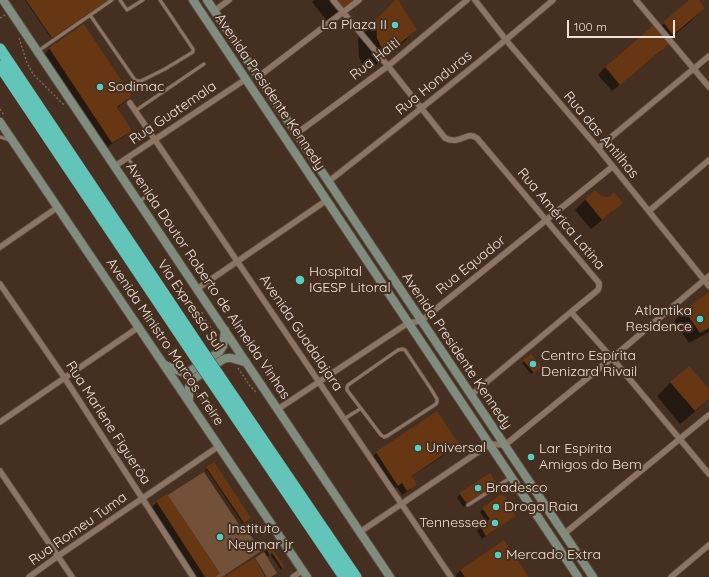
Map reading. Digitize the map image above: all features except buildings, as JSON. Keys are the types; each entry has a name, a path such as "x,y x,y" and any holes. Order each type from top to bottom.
{"highway":[{"name":"Via Expressa Sul","path":"0,49 344,577"},
{"name":"Via Expressa Sul","path":"0,66 199,354"},
{"name":"Via Expressa Sul","path":"214,377 356,577"}],"main road":[{"name":"Avenida Doutor Roberto de Almeida Vinhas","path":"3,0 390,577"},
{"name":"Avenida Presidente Kennedy","path":"193,0 512,477 576,576"},
{"name":"Avenida Presidente Kennedy","path":"207,0 593,577"},
{"name":"Avenida Ministro Marcos Freire","path":"0,122 305,574"},
{"path":"164,364 184,373 190,371 219,352 223,346 225,330"},
{"path":"189,400 189,386 192,380 196,377 226,358 231,357 246,362"}],"street":[{"path":"214,11 229,0"},
{"name":"Rua América Latina","path":"333,0 445,138 455,141 470,135 475,136 599,283 598,290 471,395"},
{"path":"258,77 359,0"},
{"name":"Rua Haiti","path":"296,134 388,66 467,0"},
{"name":"Rua das Antilhas","path":"475,0 506,40 707,278 709,286"},
{"name":"Rua Honduras","path":"328,182 422,108 553,0"},
{"path":"636,0 709,87"},
{"path":"598,148 709,56"},
{"name":"Rua Guatemala","path":"115,166 246,79"},
{"name":"Avenida Guadalajara","path":"130,103 452,577"},
{"path":"649,211 709,160"},
{"name":"Rua Equador","path":"421,321 612,167"},
{"path":"197,289 327,200"},
{"path":"0,247 58,207"},
{"path":"360,532 490,444 504,445 612,358 707,278"},
{"name":"Rua Marlene Figuerôa","path":"0,284 64,377 193,577"},
{"path":"571,312 612,358 709,474"},
{"path":"278,410 408,323 421,321"},
{"path":"0,422 139,327"},
{"path":"564,534 709,415"},
{"name":"Rua Romeu Tuma","path":"29,577 219,446"},
{"path":"0,471 72,577"},
{"path":"671,577 709,545"},
{"path":"292,577 305,574"}],"lane":[{"path":"37,51 112,0"},
{"path":"120,0 127,10 143,0"},
{"path":"90,15 135,80 141,81 165,69 193,52 193,49 160,0"},
{"path":"135,111 204,64"},
{"path":"0,137 13,141"},
{"path":"128,158 150,193 139,202"},
{"path":"402,349 405,350 437,399 436,404 384,437 360,409 346,387 398,350 402,349"},
{"path":"344,419 360,409"},
{"path":"468,505 512,477"}],"shaded area":[{"path":"207,470 261,551 222,577 215,577 163,498"},
{"path":"264,552 277,573 271,577 267,577 255,558"}],"place":[{"name":"La Plaza II","path":"395,25"},
{"name":"Sodimac","path":"100,87"},
{"name":"Hospital IGESP Litoral","path":"300,280"},
{"name":"Atlantika Residence","path":"700,319"},
{"name":"Centro Espírita Denizard Rivail","path":"533,364"},
{"name":"Universal","path":"418,448"},
{"name":"Lar Espírita Amigos do Bem","path":"531,457"},
{"name":"Bradesco","path":"478,488"},
{"name":"Droga Raia","path":"496,507"},
{"name":"Tennessee","path":"495,523"},
{"name":"Instituto Neymar jr","path":"220,537"},
{"name":"Mercado Extra","path":"498,555"}]}
